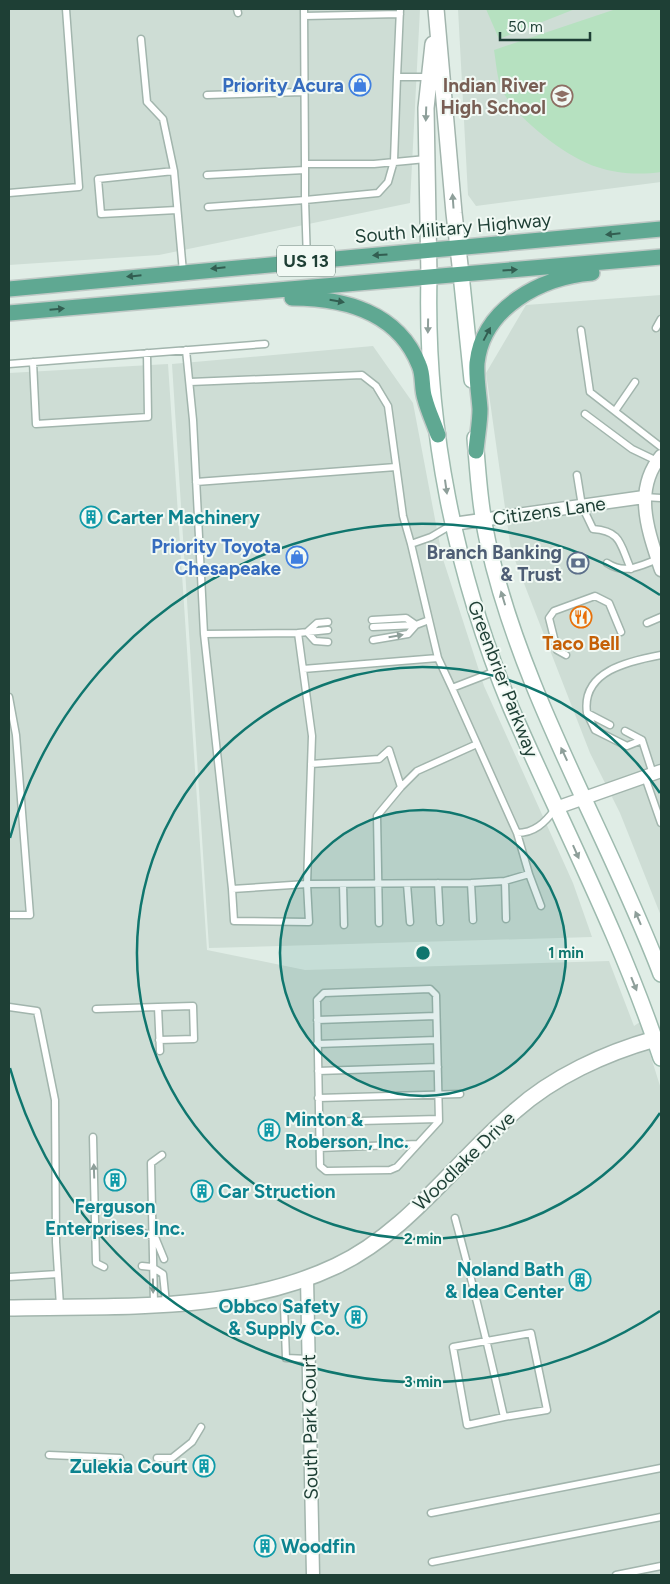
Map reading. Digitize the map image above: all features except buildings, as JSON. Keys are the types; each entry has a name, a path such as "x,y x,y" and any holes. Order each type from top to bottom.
{"main road":[{"name":"Greenbrier Parkway","path":"436,11 426,108 429,251 427,332 438,435 453,524 468,587 496,671 620,948 658,1042"},
{"name":"Greenbrier Parkway","path":"436,11 458,249 462,274 476,451 484,520 495,572 517,642 661,973"},
{"name":"South Military Highway","path":"9,289 307,260 458,249 661,228"},
{"name":"US 13","path":"9,313 661,257"},
{"path":"476,451 480,410 477,375 479,354 487,333 504,310 525,293 546,283 573,276 641,269 661,263"},
{"path":"166,300 219,303 312,298 347,303 374,314 397,332 414,354 420,367 424,398 438,435"},
{"name":"Woodlake Drive","path":"9,1308 160,1303 231,1298 273,1289 307,1278 336,1266 386,1233 420,1205 501,1123 535,1096 600,1059 630,1046 658,1042"}],"street":[{"path":"659,458 649,478 644,497 646,522 659,565"},
{"name":"Citizens Lane","path":"453,524 644,497"},
{"path":"556,808 653,774"},
{"name":"South Park Court","path":"307,1278 313,1575"}],"lane":[{"path":"9,193 79,187 66,9"},
{"path":"208,207 305,200 378,193 388,182 394,162 400,11 304,12 303,92 305,200 307,260"},
{"path":"141,39 147,102 163,118 174,172 182,272"},
{"path":"397,76 430,77"},
{"path":"207,95 303,92"},
{"path":"207,175 426,159"},
{"path":"174,172 98,179 100,205 101,214 177,210"},
{"path":"656,328 661,319"},
{"path":"581,330 590,392 661,447"},
{"path":"9,364 265,344"},
{"path":"186,350 190,382 204,634 234,921 309,922 307,884 311,721 298,632"},
{"path":"33,362 36,424 148,417 147,353"},
{"path":"190,382 362,374 376,386 388,406 403,516 438,658 517,833 541,906"},
{"path":"615,411 635,382"},
{"path":"585,414 632,450 659,458"},
{"path":"196,482 396,467"},
{"path":"577,475 582,506 593,530 606,530 616,535 630,569"},
{"path":"644,497 661,498"},
{"path":"411,544 431,537 453,524"},
{"path":"608,563 617,570 659,565"},
{"path":"566,654 557,650 549,624 549,618 554,611 595,596 609,603 622,632"},
{"path":"647,623 661,617"},
{"path":"372,623 416,625 429,620"},
{"path":"308,632 317,623 328,622"},
{"path":"373,640 408,634 416,625"},
{"path":"204,634 328,630"},
{"path":"308,632 315,641 328,642"},
{"path":"642,740 627,746 595,730 587,713 585,701 596,679 606,672 661,655"},
{"path":"303,669 438,658"},
{"path":"452,688 496,671"},
{"path":"9,697 16,736 30,915 9,915"},
{"path":"587,713 610,725"},
{"path":"625,731 642,740 653,774 661,823"},
{"path":"379,923 377,816 417,771 477,744"},
{"path":"311,764 379,759 389,750 401,787"},
{"path":"517,833 529,833 547,820 556,808"},
{"path":"232,888 307,884 471,883 505,880 529,874"},
{"path":"505,880 506,919"},
{"path":"438,883 440,922"},
{"path":"471,883 473,920"},
{"path":"343,884 344,925"},
{"path":"407,884 410,922"},
{"path":"430,989 436,995 436,1016 439,1119 397,1167 390,1170 326,1171 320,1166 319,1148 317,1000 324,993 430,989"},
{"path":"96,1009 193,1006 194,1039 159,1040"},
{"path":"9,1007 37,1011 55,1100 60,1306"},
{"path":"158,1007 160,1051"},
{"path":"317,1020 436,1016"},
{"path":"317,1044 437,1040"},
{"path":"318,1071 438,1067"},
{"path":"318,1098 460,1094"},
{"path":"319,1122 439,1119"},
{"path":"93,1137 96,1263 104,1267"},
{"path":"319,1148 418,1144"},
{"path":"160,1303 153,1267 151,1163 162,1155"},
{"path":"455,1218 487,1341 504,1417"},
{"path":"95,1232 103,1232"},
{"path":"141,1232 153,1235 158,1241 164,1259"},
{"path":"142,1266 153,1267 159,1270 165,1280 160,1303"},
{"path":"9,1277 58,1274"},
{"path":"284,1306 286,1358 308,1359"},
{"path":"531,1332 547,1410 504,1417 467,1425 453,1347 531,1332"},
{"path":"157,1458 172,1458 192,1442 201,1426"},
{"path":"49,1455 120,1458"},
{"path":"431,1513 661,1468"},
{"path":"432,1562 661,1517"},
{"path":"616,1575 661,1566"}],"shaded area":[{"path":"9,9 420,9 410,203 159,255 9,265"},
{"name":"Indian River High School","path":"458,9 661,9 661,182 476,206 468,195"},
{"path":"661,295 661,916 620,813 590,753 511,550 486,373 526,305"},
{"path":"373,346 413,403 442,556 484,686 573,883 592,937 209,948 172,364"},
{"path":"168,364 207,950 305,970 609,961 634,1026 640,1022 661,1089 661,1575 9,1575 9,373"}],"green space":[{"path":"486,9 575,9 499,39"},
{"path":"616,9 661,9 661,172 637,174 613,171 597,167 571,155 542,135 529,123 517,111 501,88 494,50"}],"place":[{"name":"Priority Acura","path":"360,85"},
{"name":"Indian River High School","path":"562,96"},
{"name":"Carter Machinery","path":"91,517"},
{"name":"Priority Toyota Chesapeake","path":"297,557"},
{"name":"Branch Banking & Trust","path":"578,563"},
{"name":"Taco Bell","path":"581,617"},
{"name":"Minton & Roberson, Inc.","path":"269,1130"},
{"name":"Ferguson Enterprises, Inc.","path":"115,1180"},
{"name":"Car Struction","path":"202,1191"},
{"name":"Noland Bath & Idea Center","path":"580,1280"},
{"name":"Obbco Safety & Supply Co.","path":"356,1317"},
{"name":"Zulekia Court","path":"204,1466"},
{"name":"Woodfin","path":"265,1546"}]}
